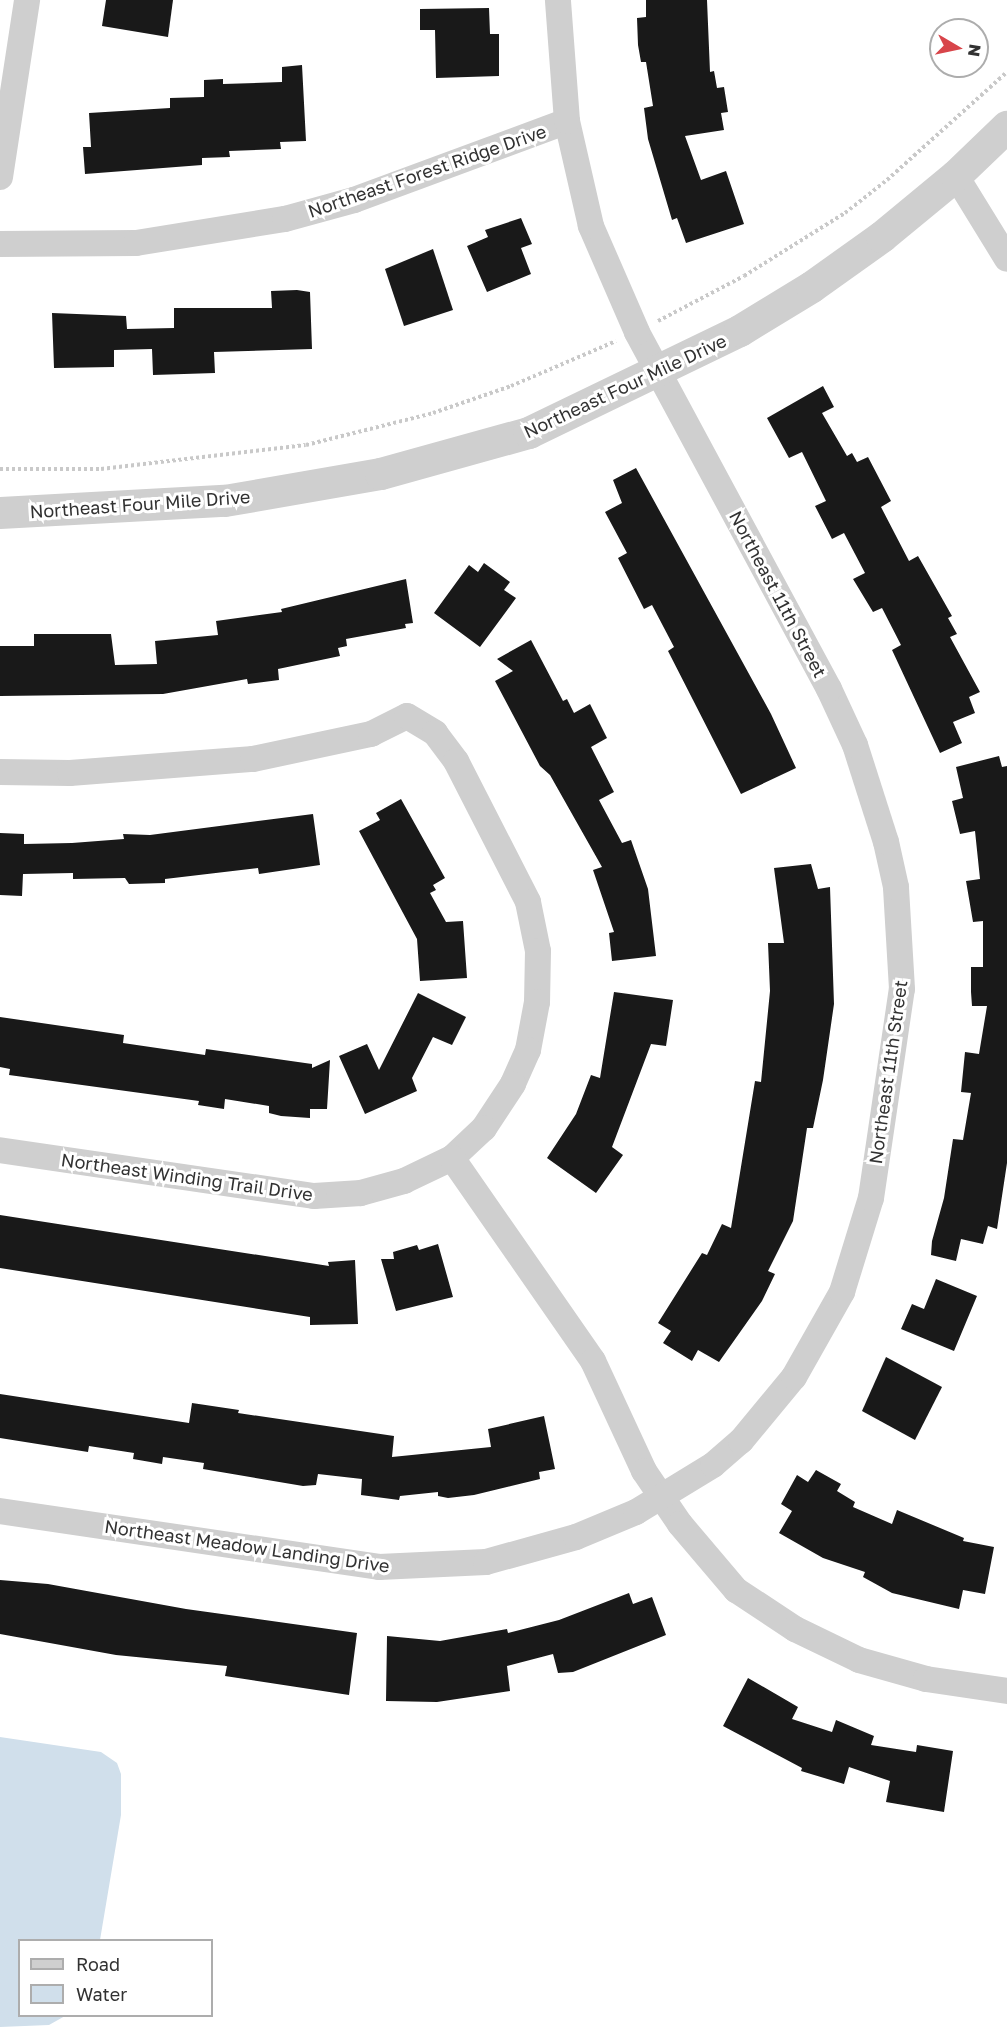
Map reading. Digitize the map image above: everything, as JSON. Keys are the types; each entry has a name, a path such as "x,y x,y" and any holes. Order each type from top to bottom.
{"street":[{"path":"0,177 27,0"},
{"name":"Northeast 11th Street","path":"558,0 567,121 591,226 637,332 829,689 855,745 875,801 896,887 902,980 871,1198 843,1292 794,1377 765,1415 713,1465 663,1499"},
{"name":"Northeast Forest Ridge Drive","path":"0,244 136,243 285,219 354,200 567,121"},
{"name":"Northeast Four Mile Drive","path":"0,513 225,501 381,474 529,433 658,373 740,331 812,287 956,176 1007,127"},
{"path":"956,176 1007,259"},
{"name":"Northeast Winding Trail Drive","path":"0,772 70,773 253,759 371,734 407,716 435,733 456,761 528,902 538,951 537,1002 528,1050 513,1084 484,1128 452,1158 404,1181 361,1193 314,1196 0,1150"},
{"path":"452,1158 593,1361 638,1461 663,1499 736,1590 795,1629 826,1646 894,1672 1007,1691"},
{"name":"Northeast Meadow Landing Drive","path":"0,1511 379,1567 441,1567 486,1562 576,1537 663,1499"}],"path":[{"path":"0,470 101,470 306,445 433,413 531,378 637,332 744,276 845,213 887,180 1007,72"}],"water":[{"path":"0,1737 101,1752 117,1763 121,1774 121,1815 100,1939 18,1939 18,2017 63,2017 49,2025 0,2027"}],"building":[{"path":"106,0 173,0 168,37 102,26"},
{"path":"646,0 707,0 710,72 714,71 717,88 724,87 728,112 721,113 724,130 685,136 701,180 726,171 744,224 686,243 677,218 672,220 648,139 644,108 653,106 646,62 641,62 637,18 646,17"},
{"path":"489,8 490,34 499,34 499,76 436,78 435,30 420,30 420,9"},
{"path":"302,65 306,141 280,142 281,149 229,151 230,157 202,158 202,165 85,174 83,147 91,147 89,113 170,108 170,98 204,97 204,80 223,79 223,84 282,82 282,67"},
{"path":"521,218 532,244 521,248 531,274 487,292 467,246 488,237 485,230"},
{"path":"433,249 453,310 404,326 385,269"},
{"path":"271,291 310,292 312,349 214,352 215,373 153,375 152,349 114,350 114,367 54,368 52,313 126,316 127,329 174,328 174,308 272,308"},
{"path":"823,386 834,407 822,413 847,456 852,453 857,462 868,457 891,501 881,507 909,561 918,556 952,616 948,618 957,634 950,637 980,692 969,697 975,713 953,722 962,743 940,753 892,650 901,645 882,608 873,612 853,579 865,573 844,533 832,539 815,506 826,501 802,452 789,458 767,418"},
{"path":"636,468 771,714 796,768 741,794 668,651 674,647 652,605 644,609 618,558 627,553 605,512 622,503 613,480"},
{"path":"484,563 510,582 504,590 516,598 480,647 434,613 469,565 478,572"},
{"path":"406,579 413,623 405,624 406,628 346,639 347,646 338,648 340,656 278,669 279,680 248,684 247,679 163,694 0,696 0,646 34,646 34,634 111,634 115,665 157,664 155,641 218,635 216,621 282,612 281,609"},
{"path":"531,640 563,701 567,699 574,713 590,704 607,738 591,747 614,792 599,800 622,843 631,840 648,889 656,956 612,961 609,933 614,932 593,870 602,867 550,775 540,766 495,681 513,671 497,659"},
{"path":"999,756 1002,767 1007,766 1007,1163 997,1229 988,1226 983,1244 961,1239 956,1261 931,1255 932,1241 944,1198 953,1139 963,1140 971,1093 961,1092 965,1052 979,1054 987,1006 972,1006 971,992 971,967 983,967 983,921 973,922 966,881 980,879 975,831 960,834 952,801 963,798 956,767"},
{"path":"401,799 445,878 433,885 436,890 430,893 446,922 463,921 467,978 420,981 417,939 359,831 380,820 376,813"},
{"path":"313,814 320,865 259,874 258,868 165,879 165,883 129,884 125,878 73,879 73,873 23,874 22,896 0,895 0,833 24,834 24,844 72,843 124,839 123,834 150,835"},
{"path":"811,864 818,889 830,887 834,1004 823,1080 813,1128 807,1128 793,1221 768,1271 775,1274 762,1301 719,1362 698,1350 692,1361 663,1343 671,1331 658,1323 702,1253 707,1255 722,1224 731,1228 755,1081 761,1082 770,991 768,943 784,943 774,868"},
{"path":"614,992 673,1000 666,1046 651,1044 612,1147 623,1155 596,1193 547,1158 576,1114 591,1075 600,1078"},
{"path":"418,993 466,1017 452,1045 433,1037 412,1078 417,1091 365,1114 339,1056 367,1044 379,1070"},
{"path":"0,1017 124,1035 123,1043 205,1055 206,1049 312,1064 312,1068 330,1060 327,1109 310,1109 310,1118 281,1116 269,1113 269,1106 225,1099 224,1109 198,1105 199,1101 9,1075 10,1069 0,1067"},
{"path":"0,1215 329,1266 328,1262 355,1260 358,1324 310,1325 310,1317 0,1268"},
{"path":"438,1244 453,1297 396,1311 381,1259 394,1259 393,1252 417,1245 419,1250"},
{"path":"936,1279 977,1296 954,1351 901,1329 912,1304 924,1309"},
{"path":"886,1357 942,1387 915,1440 862,1411"},
{"path":"0,1394 189,1423 192,1403 239,1410 238,1413 394,1436 392,1457 491,1447 488,1429 544,1416 555,1469 539,1472 540,1479 474,1495 448,1498 438,1496 438,1492 400,1496 399,1500 361,1495 362,1479 318,1474 316,1485 303,1486 203,1469 204,1463 163,1457 162,1464 133,1459 134,1453 89,1446 88,1452 0,1438"},
{"path":"816,1470 841,1484 837,1491 855,1502 853,1507 892,1524 897,1510 964,1538 963,1541 994,1547 985,1594 963,1590 959,1609 892,1593 863,1577 865,1572 823,1558 779,1533 792,1511 781,1504 797,1475 808,1482"},
{"path":"0,1580 48,1584 186,1609 357,1633 349,1695 225,1676 227,1666 116,1655 0,1634"},
{"path":"629,1593 633,1604 652,1597 666,1635 573,1672 558,1673 553,1654 507,1666 510,1691 437,1702 386,1701 387,1636 440,1641 507,1629 508,1633 559,1620"},
{"path":"748,1678 798,1707 792,1719 832,1732 836,1720 874,1736 871,1745 916,1752 917,1745 953,1751 944,1812 886,1802 890,1781 849,1767 844,1784 801,1771 802,1768 723,1726"}]}
